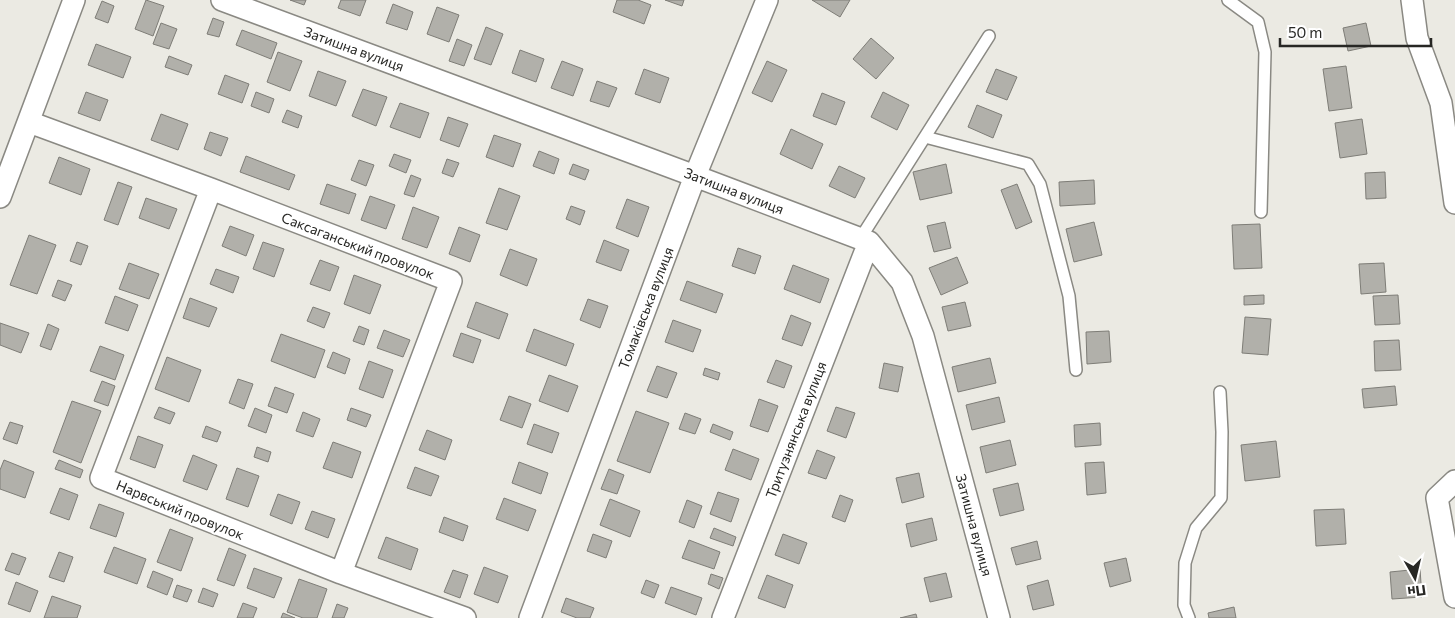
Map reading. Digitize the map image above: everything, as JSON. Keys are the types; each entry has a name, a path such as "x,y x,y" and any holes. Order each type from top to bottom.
{"street":[{"path":"0,197 74,0"},
{"name":"Затишна вулиця","path":"222,0 864,240 902,282 923,336 999,618"},
{"name":"Томаківська вулиця","path":"530,618 695,176 767,0"},
{"path":"1412,0 1417,38 1441,103 1455,203"},
{"name":"Саксаганський провулок","path":"29,122 451,281 341,573"},
{"name":"Нарвський провулок","path":"211,190 101,478 341,573 465,618"},
{"name":"Тритузнянська вулиця","path":"723,618 864,240"},
{"path":"1455,481 1436,498 1455,597"}],"lane":[{"path":"1228,0 1258,22 1265,52 1261,212"},
{"path":"864,240 925,137 989,36"},
{"path":"925,137 1028,164 1040,184 1069,296 1076,370"},
{"path":"1189,618 1184,605 1185,563 1196,528 1221,498 1222,432 1220,392"}],"building":[{"path":"146,0 164,6 153,36 135,29"},
{"path":"290,0 306,0 304,5"},
{"path":"341,0 366,0 360,16 338,8"},
{"path":"617,0 638,0 651,5 644,24 613,12"},
{"path":"665,0 684,0 682,6"},
{"path":"812,0 850,0 840,17"},
{"path":"102,1 114,6 108,23 95,18"},
{"path":"393,4 413,12 407,30 386,23"},
{"path":"437,7 459,15 449,42 427,34"},
{"path":"213,18 224,22 219,37 207,34"},
{"path":"161,23 177,29 169,49 153,44"},
{"path":"1366,23 1371,46 1348,51 1343,28"},
{"path":"486,27 503,34 491,65 474,59"},
{"path":"242,30 277,43 271,59 236,45"},
{"path":"871,38 894,58 876,79 853,59"},
{"path":"457,39 472,45 464,66 449,61"},
{"path":"96,44 131,57 123,78 88,65"},
{"path":"520,50 544,59 536,82 512,73"},
{"path":"278,52 302,61 290,91 267,82"},
{"path":"169,56 192,65 188,75 165,67"},
{"path":"562,61 583,69 573,96 551,88"},
{"path":"767,61 787,70 772,102 752,93"},
{"path":"1346,66 1352,108 1329,111 1323,69"},
{"path":"644,69 669,78 660,103 635,94"},
{"path":"996,69 1017,77 1007,100 986,92"},
{"path":"318,71 346,81 336,106 309,96"},
{"path":"225,75 249,84 242,103 218,94"},
{"path":"597,81 617,88 609,107 590,101"},
{"path":"363,89 387,97 376,126 352,116"},
{"path":"86,92 108,100 100,121 78,113"},
{"path":"256,92 274,99 269,113 251,106"},
{"path":"883,92 909,105 897,130 871,117"},
{"path":"822,93 845,102 836,125 813,116"},
{"path":"400,103 429,113 420,138 390,127"},
{"path":"977,105 1002,115 993,138 968,127"},
{"path":"287,110 302,116 298,128 282,122"},
{"path":"161,114 188,124 178,150 151,140"},
{"path":"448,117 468,124 459,147 440,140"},
{"path":"1362,119 1367,154 1340,158 1335,123"},
{"path":"791,129 823,144 812,169 780,154"},
{"path":"210,132 228,138 221,156 204,149"},
{"path":"494,135 521,144 513,167 486,157"},
{"path":"539,151 559,159 554,174 533,166"},
{"path":"394,154 411,160 406,173 389,166"},
{"path":"246,156 295,175 289,190 240,172"},
{"path":"59,157 90,169 81,195 49,183"},
{"path":"447,159 459,163 453,177 442,173"},
{"path":"359,160 374,165 366,186 351,180"},
{"path":"573,164 589,170 585,180 569,174"},
{"path":"946,164 952,193 920,200 913,172"},
{"path":"839,166 865,178 855,198 829,186"},
{"path":"1385,172 1386,198 1366,199 1365,173"},
{"path":"411,175 421,179 414,197 404,194"},
{"path":"1094,180 1095,204 1060,206 1059,182"},
{"path":"118,182 132,187 118,225 104,220"},
{"path":"327,184 356,194 349,214 320,204"},
{"path":"1017,184 1032,222 1016,229 1001,190"},
{"path":"499,188 520,196 507,230 486,223"},
{"path":"370,196 395,205 386,229 361,220"},
{"path":"146,198 177,209 169,229 139,218"},
{"path":"627,199 649,207 638,237 616,228"},
{"path":"571,206 585,211 580,225 566,219"},
{"path":"413,207 439,217 427,248 402,239"},
{"path":"945,222 951,248 934,252 927,226"},
{"path":"1094,222 1102,255 1074,262 1066,229"},
{"path":"1260,224 1262,268 1234,269 1232,225"},
{"path":"230,226 254,235 246,256 222,246"},
{"path":"459,227 480,235 470,262 449,254"},
{"path":"29,235 56,245 37,294 10,285"},
{"path":"604,240 629,250 621,271 596,262"},
{"path":"77,242 88,246 81,265 70,261"},
{"path":"263,242 284,249 274,277 253,269"},
{"path":"738,248 761,256 755,274 732,266"},
{"path":"510,249 537,259 527,286 500,275"},
{"path":"957,257 968,283 941,295 929,268"},
{"path":"320,260 339,267 330,291 310,284"},
{"path":"129,263 159,274 149,299 119,289"},
{"path":"1384,263 1386,292 1361,294 1359,264"},
{"path":"793,265 829,279 820,303 784,289"},
{"path":"216,269 239,277 233,293 210,284"},
{"path":"354,275 381,285 370,314 344,304"},
{"path":"58,280 72,285 65,301 52,296"},
{"path":"687,281 723,294 716,313 680,300"},
{"path":"1264,295 1264,304 1244,305 1244,296"},
{"path":"1398,295 1400,324 1375,325 1373,296"},
{"path":"115,296 138,305 128,331 105,323"},
{"path":"190,298 217,308 209,327 183,318"},
{"path":"588,299 608,306 600,328 580,320"},
{"path":"476,302 508,314 499,339 467,327"},
{"path":"965,302 971,326 948,331 942,307"},
{"path":"313,307 330,313 324,328 307,321"},
{"path":"791,315 811,323 802,346 782,339"},
{"path":"1245,317 1271,319 1268,355 1242,353"},
{"path":"673,320 701,330 693,352 665,342"},
{"path":"0,323 29,333 21,353 0,345"},
{"path":"48,324 59,329 51,350 40,346"},
{"path":"359,326 369,330 364,345 353,341"},
{"path":"534,329 574,344 566,366 526,351"},
{"path":"384,330 410,340 403,357 377,348"},
{"path":"1109,331 1111,362 1087,364 1086,332"},
{"path":"461,333 481,340 473,363 453,356"},
{"path":"281,334 325,350 315,378 271,361"},
{"path":"1399,340 1401,370 1375,371 1374,341"},
{"path":"100,346 124,355 115,380 90,371"},
{"path":"333,352 350,359 345,374 327,367"},
{"path":"167,357 201,370 189,402 155,389"},
{"path":"990,358 996,383 958,392 952,367"},
{"path":"776,360 792,366 784,388 767,382"},
{"path":"369,361 393,370 383,398 359,389"},
{"path":"884,363 903,367 898,392 879,388"},
{"path":"657,366 677,373 667,398 647,391"},
{"path":"705,368 720,373 718,380 703,375"},
{"path":"549,375 578,386 568,412 539,401"},
{"path":"238,379 253,384 244,409 229,403"},
{"path":"102,381 115,386 108,406 94,401"},
{"path":"1395,386 1397,405 1364,408 1362,389"},
{"path":"275,387 294,394 287,413 268,406"},
{"path":"509,396 531,404 522,428 500,420"},
{"path":"999,397 1005,422 972,430 966,405"},
{"path":"759,399 778,406 768,432 750,426"},
{"path":"72,401 101,411 81,463 53,452"},
{"path":"159,407 175,413 170,424 154,418"},
{"path":"836,407 855,413 846,438 827,431"},
{"path":"255,408 272,415 266,433 248,426"},
{"path":"351,408 371,415 366,427 347,420"},
{"path":"636,411 669,423 650,473 617,461"},
{"path":"303,412 320,419 313,437 296,431"},
{"path":"685,413 701,419 695,434 679,429"},
{"path":"10,422 23,426 17,444 3,439"},
{"path":"1100,423 1101,445 1075,447 1074,425"},
{"path":"534,424 559,433 552,453 527,444"},
{"path":"713,424 733,432 730,440 710,432"},
{"path":"206,426 221,432 217,442 202,437"},
{"path":"427,430 452,440 445,460 419,450"},
{"path":"138,436 163,445 155,468 130,459"},
{"path":"1010,440 1016,465 986,473 980,447"},
{"path":"1276,441 1280,477 1245,481 1241,445"},
{"path":"333,442 361,452 352,478 323,468"},
{"path":"257,447 271,452 268,462 254,457"},
{"path":"733,449 759,459 751,480 725,470"},
{"path":"817,450 835,457 826,479 808,473"},
{"path":"193,455 217,465 207,490 183,481"},
{"path":"4,460 34,472 25,498 0,489 0,470"},
{"path":"59,460 83,470 80,478 55,469"},
{"path":"519,462 548,473 541,494 512,483"},
{"path":"1104,462 1106,493 1087,495 1085,463"},
{"path":"415,467 439,476 431,496 407,488"},
{"path":"237,468 259,476 248,507 226,499"},
{"path":"609,469 624,475 617,494 601,489"},
{"path":"919,473 924,497 902,503 896,478"},
{"path":"1018,483 1024,510 1000,516 993,489"},
{"path":"60,488 78,495 69,520 50,513"},
{"path":"718,492 739,499 731,522 710,514"},
{"path":"278,494 300,502 292,524 270,515"},
{"path":"840,495 853,500 845,522 832,517"},
{"path":"504,498 536,510 528,531 496,519"},
{"path":"610,499 640,511 630,537 600,525"},
{"path":"687,500 702,506 694,528 679,522"},
{"path":"99,504 124,513 116,537 90,528"},
{"path":"1344,509 1346,544 1316,546 1314,510"},
{"path":"312,511 335,519 328,538 305,529"},
{"path":"444,517 468,526 463,541 439,532"},
{"path":"932,518 937,540 911,547 906,524"},
{"path":"714,528 736,537 733,546 710,538"},
{"path":"170,529 193,538 181,571 157,562"},
{"path":"593,534 612,541 606,558 587,551"},
{"path":"783,534 807,543 799,564 775,555"},
{"path":"386,537 418,549 411,570 378,558"},
{"path":"689,540 720,552 714,569 682,558"},
{"path":"1037,541 1041,559 1016,565 1011,548"},
{"path":"114,547 146,559 137,584 104,572"},
{"path":"229,548 246,555 234,586 217,580"},
{"path":"59,552 73,557 64,582 49,577"},
{"path":"12,553 26,558 19,575 5,570"},
{"path":"1126,558 1131,581 1110,587 1104,563"},
{"path":"484,567 508,576 498,603 474,594"},
{"path":"254,568 282,578 274,598 247,588"},
{"path":"1420,569 1422,597 1392,599 1390,572"},
{"path":"453,570 468,575 460,598 444,592"},
{"path":"153,571 173,579 167,595 147,587"},
{"path":"946,573 952,597 930,602 924,578"},
{"path":"711,574 723,578 719,589 708,584"},
{"path":"767,575 793,585 785,608 758,598"},
{"path":"299,579 327,589 317,618 303,618 287,612"},
{"path":"646,580 659,585 654,598 641,593"},
{"path":"1048,580 1054,605 1033,610 1027,586"},
{"path":"16,582 38,591 30,612 8,604"},
{"path":"177,585 192,590 187,602 173,597"},
{"path":"671,587 702,598 696,615 665,603"},
{"path":"203,588 218,594 213,607 198,602"},
{"path":"52,596 81,606 77,618 44,618"},
{"path":"566,598 594,608 590,618 577,618 561,612"},
{"path":"243,603 257,608 253,618 237,618"},
{"path":"337,604 348,608 344,618 332,618"},
{"path":"1234,607 1236,618 1209,618 1208,613"},
{"path":"283,613 295,618 281,618"},
{"path":"916,614 917,618 900,618"}]}
